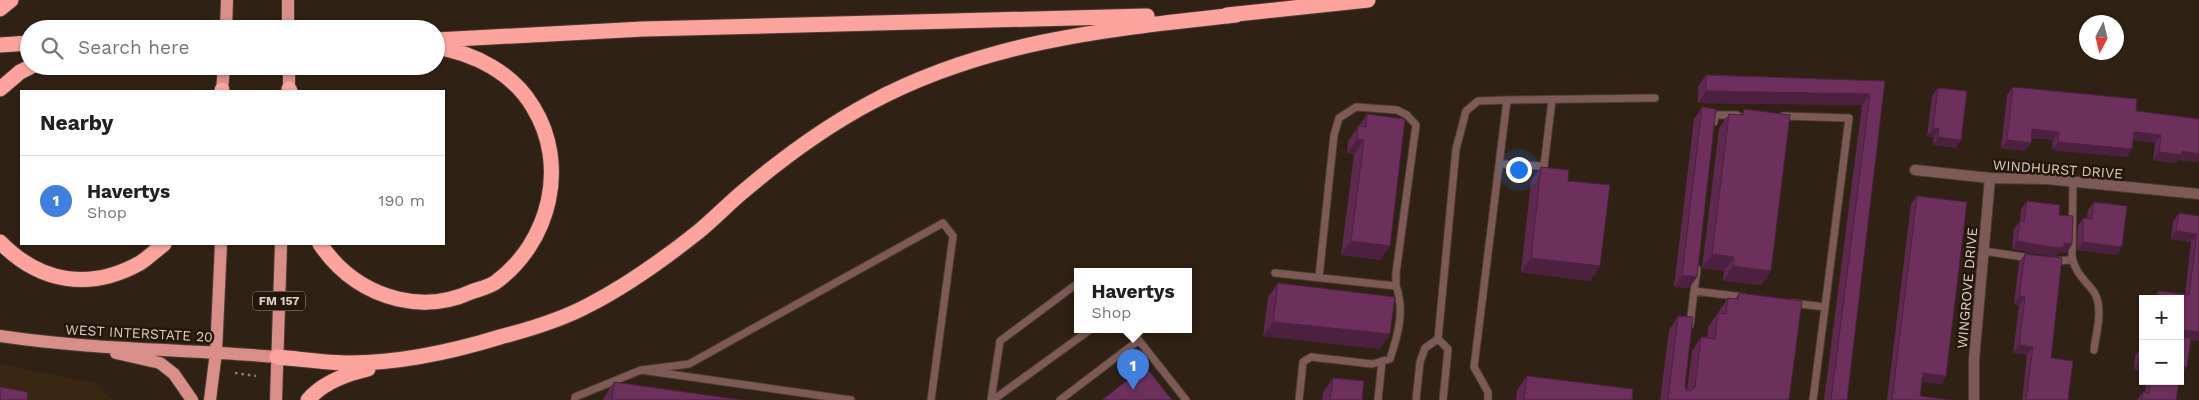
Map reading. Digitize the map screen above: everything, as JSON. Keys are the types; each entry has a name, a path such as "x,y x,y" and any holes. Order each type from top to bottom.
{"highway":[{"path":"0,10 11,0"},
{"path":"308,400 327,384 346,374 408,359 453,351 543,325 588,305 637,276 676,248 700,230 744,191 823,130 905,85 987,55 1043,41 1110,29 1368,0"},
{"path":"445,39 718,26 1236,15"},
{"path":"0,44 20,43"},
{"path":"321,245 347,275 378,294 417,304 452,300 495,283 516,263 532,243 543,221 551,191 552,160 544,130 533,106 513,82 486,63 445,49"},
{"path":"0,89 20,72"},
{"path":"0,242 12,255 34,268 56,277 84,281 118,274 142,262 163,245"},
{"path":"277,357 351,363 408,359"}],"main road":[{"path":"226,20 227,0"},
{"path":"288,0 288,20"},
{"path":"222,90 223,75"},
{"path":"288,75 289,90"},
{"path":"210,400 216,352 221,245"},
{"name":"FM 157","path":"276,400 281,245"},
{"name":"WEST INTERSTATE 20","path":"0,336 54,344 277,357"},
{"path":"84,346 160,363 174,374 192,400"}],"street":[{"name":"WINDHURST DRIVE","path":"1915,170 1990,178 2073,182 2199,194"},
{"name":"WINGROVE DRIVE","path":"1974,400 1974,360 1990,178"}],"lane":[{"path":"1416,400 1420,362 1425,348 1438,339 1456,149 1466,112 1478,102 1655,98"},
{"path":"1488,400 1488,392 1474,367 1507,100"},
{"path":"1499,164 1544,166 1552,100"},
{"path":"1299,400 1303,362 1311,357 1372,364 1390,359 1399,332 1400,295 1396,286 1396,273 1416,125 1407,115 1397,110 1356,107 1339,118 1334,135 1319,277"},
{"path":"1712,135 1715,115 1744,116"},
{"path":"1772,116 1849,118 1813,400"},
{"path":"2073,182 2072,260 2074,268 2095,293 2099,306 2094,350"},
{"path":"575,400 575,397 642,370 689,364 943,223 953,236 931,400"},
{"path":"1984,251 2051,261 2072,260"},
{"path":"1689,331 1698,262"},
{"path":"1275,273 1396,286"},
{"path":"992,400 1000,342 1074,286"},
{"path":"1694,291 1750,298"},
{"path":"1788,302 1825,307"},
{"path":"992,400 1085,333"},
{"path":"1133,333 1186,400"},
{"path":"1438,339 1448,348 1443,400"},
{"path":"1060,400 1139,340"},
{"path":"1378,400 1382,361"},
{"path":"642,370 817,398 851,400"}],"path":[{"path":"235,373 256,376"}],"shaded area":[{"path":"0,364 94,383 112,400 0,400"}],"building":[{"path":"1706,75 1885,81 1847,400 1831,400 1870,94 1706,91"},
{"path":"2013,87 2137,99 2136,111 2199,119 2199,154 2182,151 2182,155 2159,152 2161,135 2134,132 2132,149 2058,142 2059,132 2032,129 2031,143 2007,140"},
{"path":"1938,88 1967,91 1961,140 1938,137 1939,129 1933,128"},
{"path":"1702,107 1716,109 1697,277 1682,275"},
{"path":"1744,109 1790,115 1771,271 1733,266 1734,257 1712,254 1729,114 1743,115"},
{"path":"1367,114 1405,119 1390,246 1351,241 1364,140 1357,139 1358,126 1366,127"},
{"path":"1541,167 1569,170 1568,181 1610,185 1600,266 1531,258"},
{"path":"1917,196 1967,202 1946,376 1923,373 1920,396 1951,400 1892,400"},
{"path":"2027,201 2060,205 2059,215 2073,216 2072,244 2064,243 2064,247 2057,248 2017,241 2020,221 2024,222"},
{"path":"2094,202 2127,206 2122,247 2083,242 2083,218 2092,219"},
{"path":"2179,213 2199,216 2199,332 2184,330 2184,295 2158,295 2158,291 2189,295 2197,234 2176,231"},
{"path":"2025,254 2062,258 2051,358 2073,361 2068,400 2026,400 2033,347 2019,345 2025,297 2019,296"},
{"path":"1278,283 1395,297 1390,334 1273,322"},
{"path":"1739,293 1802,301 1789,400 1668,400 1678,316 1693,317 1685,385 1686,390 1691,391 1695,387 1701,337 1715,339 1718,313 1726,314 1728,298 1738,299"},
{"path":"2184,337 2191,338 2187,367 2184,367"},
{"path":"1145,366 1172,400 1102,400"},
{"path":"1527,376 1633,389 1632,400 1524,400"},
{"path":"1333,378 1364,381 1362,400 1330,400"},
{"path":"614,382 742,400 612,400"},
{"path":"2150,385 2178,385 2176,400 2142,400 2143,392 2149,393"},
{"path":"0,387 28,392 27,400 0,400"}],"place":[{"name":"Havertys","path":"1133,390"}]}
